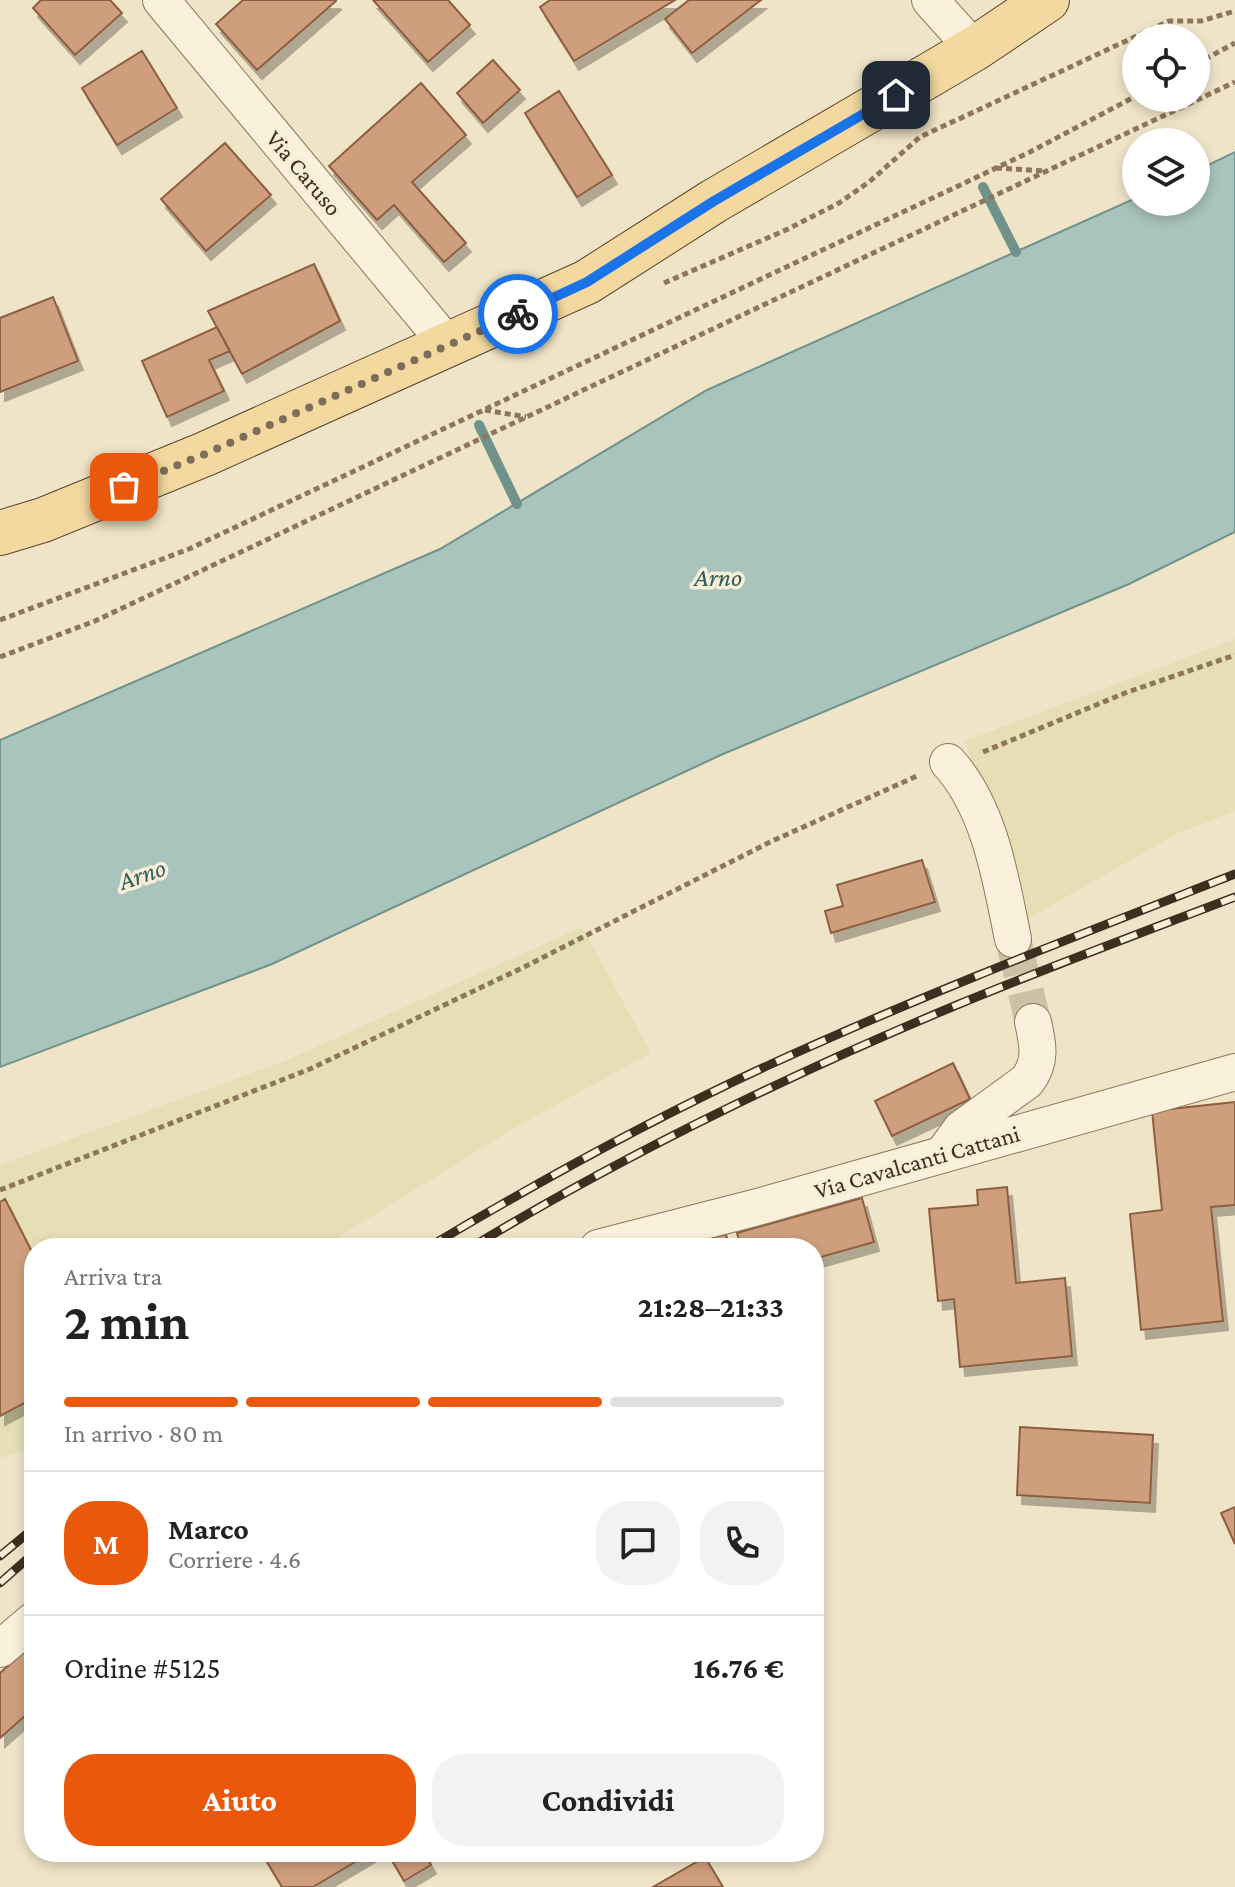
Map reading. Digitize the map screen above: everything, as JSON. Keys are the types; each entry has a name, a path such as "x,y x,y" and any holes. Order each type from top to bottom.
{"main road":[{"path":"0,533 43,520 205,454 587,282 714,201 974,49 1047,0"}],"street":[{"name":"Via Caruso","path":"161,0 448,345"},
{"path":"930,0 974,49"},
{"path":"948,762 965,780 982,820 1000,878 1013,939"},
{"path":"942,1155 961,1129 1027,1081 1034,1072 1038,1046 1033,1022"},
{"name":"Via Cavalcanti Cattani","path":"635,1238 1235,1072"},
{"path":"0,1649 24,1629"}],"path":[{"path":"1210,56 1235,43"},
{"path":"0,657 95,621 1235,82"},
{"path":"0,620 189,549 995,168 1122,103"},
{"path":"995,168 1046,171"},
{"path":"484,409 527,417"},
{"path":"0,1190 310,1069 524,967 770,842 948,762 978,754 1125,693 1235,655"}],"shaded area":[{"path":"1235,639 1235,811 1176,834 1017,925 965,741"},
{"path":"582,927 651,1053 514,1128 337,1238 24,1238 24,1450 0,1458 0,1165 285,1061"}],"water":[{"name":"Arno","path":"1235,152 1235,532 1129,584 723,754 272,964 0,1067 0,740 440,549 707,390 1122,204 1122,216 1210,216 1210,164"}],"building":[{"path":"41,0 110,0 122,13 75,55 33,8"},
{"path":"243,0 336,1 257,70 216,24"},
{"path":"373,0 448,0 470,25 428,62"},
{"path":"550,0 675,0 574,61 540,7"},
{"path":"689,0 761,0 692,53 665,19"},
{"path":"142,51 177,108 117,145 82,88"},
{"path":"493,60 520,90 483,123 457,93"},
{"path":"421,83 466,135 412,182 466,243 444,262 394,205 377,220 329,166"},
{"path":"559,91 612,175 577,197 525,113"},
{"path":"225,143 271,195 206,251 161,199"},
{"path":"314,264 340,321 242,374 208,311"},
{"path":"53,297 78,361 0,392 0,318"},
{"path":"217,327 230,351 209,360 224,391 167,417 142,361"},
{"path":"922,860 935,902 831,933 825,911 843,906 837,885"},
{"path":"953,1063 970,1099 892,1136 875,1101"},
{"path":"1235,1102 1235,1205 1211,1207 1223,1321 1141,1330 1130,1214 1162,1210 1152,1111"},
{"path":"1007,1187 1016,1283 1065,1278 1072,1356 960,1367 954,1299 938,1301 929,1209 978,1205 977,1190"},
{"path":"862,1198 874,1242 824,1256 824,1238 738,1238 737,1233"},
{"path":"5,1199 25,1238 24,1403 0,1416 0,1202"},
{"path":"1020,1427 1153,1435 1150,1503 1017,1495"},
{"path":"1235,1507 1235,1544 1221,1513"},
{"path":"24,1652 24,1717 0,1738 0,1673"},
{"path":"267,1862 355,1862 313,1887 282,1887"},
{"path":"393,1862 429,1862 431,1865 404,1881"},
{"path":"696,1862 708,1862 723,1887 653,1887"}],"waterway":[{"path":"983,187 1016,252"},
{"path":"479,425 517,504"}],"tunnel":[{"path":"1013,939 1033,1022"}],"railway":[{"path":"444,1238 596,1152 769,1065 943,990 1235,874"},
{"path":"487,1238 707,1118 890,1033 1235,897"},
{"path":"0,1556 24,1536"},
{"path":"0,1583 24,1562"}],"way so far":[{"path":"124,487 518,314"}],"route":[{"path":"518,314 587,282 714,201 896,95"}]}
